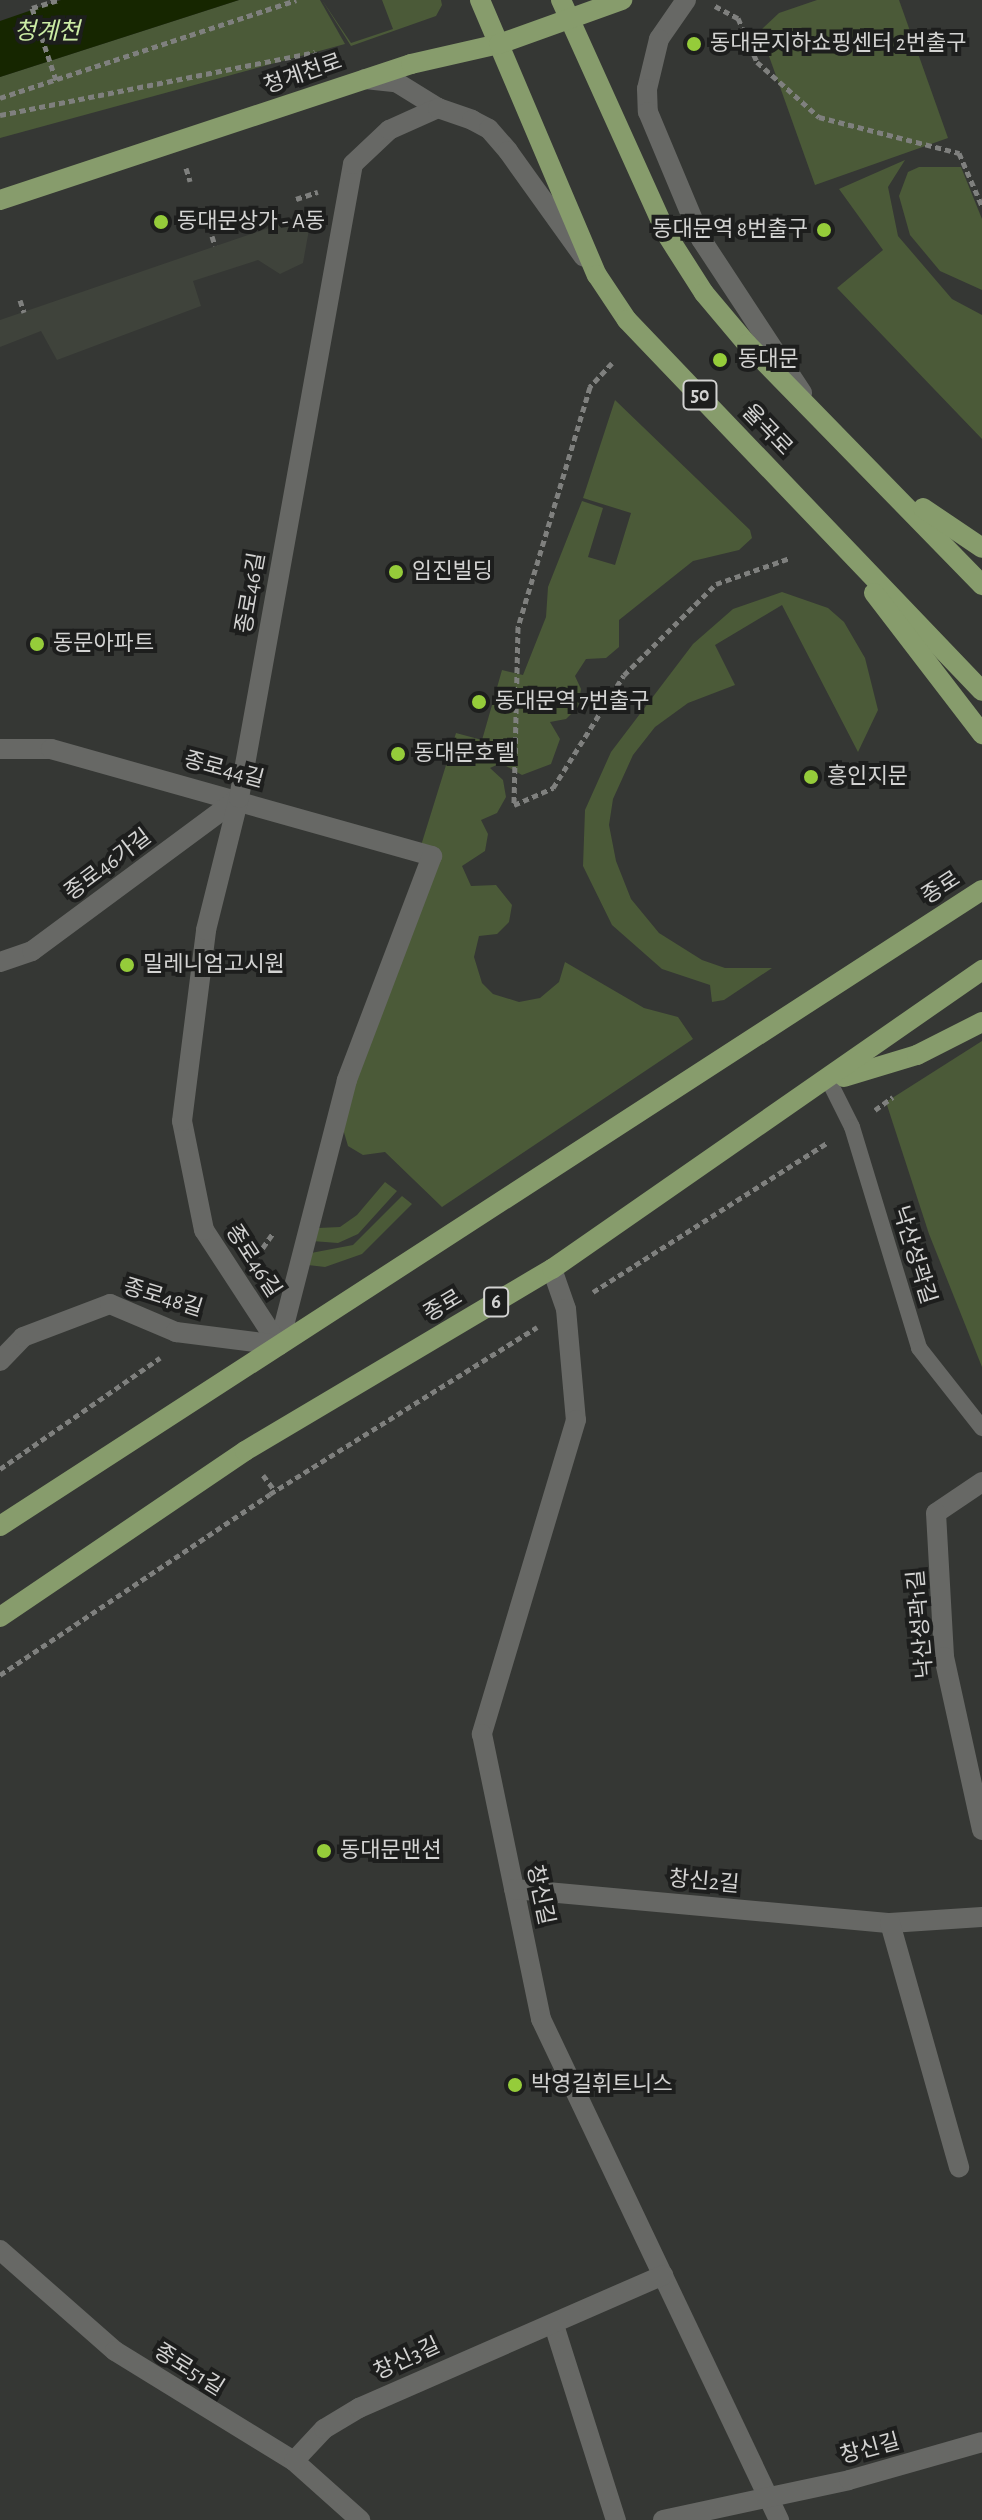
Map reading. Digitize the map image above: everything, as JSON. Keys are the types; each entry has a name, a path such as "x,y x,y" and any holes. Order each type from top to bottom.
{"main road":[{"name":"율곡로","path":"480,0 597,275 627,320 982,691"},
{"name":"청계천로","path":"0,200 365,79 499,44 565,9 622,0"},
{"name":"율곡로","path":"565,9 675,247 729,324 982,585"},
{"path":"872,473 982,548"},
{"path":"806,504 982,734"},
{"path":"973,895 982,878"},
{"name":"종로","path":"0,1526 973,895"},
{"name":"종로","path":"0,1617 245,1451 552,1269 829,1081 982,970"},
{"path":"829,1081 917,1055 982,1022"}],"street":[{"path":"686,0 659,39 647,89 648,112 701,239 819,419"},
{"path":"365,79 396,82 438,108 489,129 534,182 597,275"},
{"name":"종로46길","path":"279,1345 204,1230 182,1121 206,930 239,798 339,215 353,164 389,130 438,108"},
{"name":"종로44길","path":"0,749 51,749 239,798 432,856 347,1080 279,1345"},
{"name":"종로46가길","path":"0,962 32,951 239,798"},
{"name":"창신길","path":"552,1269 566,1309 576,1420 482,1734 541,2019 779,2520"},
{"name":"종로48길","path":"0,1361 23,1337 110,1304 176,1332 279,1345"},
{"name":"낙산성곽1길","path":"982,1482 936,1513 944,1657 982,1830"},
{"name":"창신2길","path":"514,1889 890,1923 982,1917"},
{"path":"890,1923 959,2167"},
{"name":"종로51길","path":"0,2250 127,2360 294,2461 360,2520"},
{"name":"창신3길","path":"294,2461 324,2429 359,2408 663,2275"},
{"path":"554,2325 616,2520"},
{"name":"창신길","path":"663,2520 769,2498 982,2442"}],"lane":[{"name":"낙산성곽길","path":"829,1081 852,1127 919,1348 982,1428"}],"path":[{"path":"56,80 32,8 59,0"},
{"path":"0,98 296,0"},
{"path":"708,2 738,18 757,62 819,117 959,153 982,206"},
{"path":"0,115 315,52 328,91"},
{"path":"212,236 215,246"},
{"path":"20,300 24,312"},
{"path":"612,363 590,387 518,627 514,805 553,788 624,675 716,584 790,558"},
{"path":"0,1675 270,1494 852,1127 886,1102"}],"shaded area":[{"path":"239,0 320,0 345,44 0,138 0,77"},
{"path":"322,0 351,43 393,29 382,0 441,0 442,5 436,16 351,46"},
{"path":"817,0 899,0 948,138 815,185 760,31 779,13"},
{"path":"905,160 888,187 898,236 952,299 982,315 982,439 837,288 883,250 839,189"},
{"path":"919,167 961,167 982,219 982,290 940,271 910,235 899,196 908,172"},
{"path":"312,213 303,263 280,274 258,260 193,281 201,306 57,360 41,331 0,347 0,320"},
{"path":"615,400 750,530 752,538 739,550 693,561 619,620 619,647 606,658 586,659 575,676 581,689 578,707 566,719 550,722 560,739 551,764 522,775 501,763 490,768 503,780 506,797 497,813 481,820 488,834 485,851 462,866 471,886 496,885 512,905 509,922 497,934 479,936 474,957 482,983 493,994 519,1002 540,998 559,982 565,962 644,1008 678,1017 693,1039 442,1207 385,1152 363,1155 348,1146 343,1129 347,1080 422,870 419,852 456,733 482,740 502,670 523,675 546,617 548,587 582,501 603,508 588,557 615,565 631,513 583,498"},
{"path":"782,592 828,608 844,622 865,658 878,710 858,752 782,605 715,645 735,685 688,703 655,727 633,755 613,799 609,825 616,861 631,899 659,933 702,960 725,968 772,968 724,1000 712,1002 710,985 662,969 612,925 583,866 585,810 611,752 693,644 733,609"},
{"path":"982,1041 982,1367 929,1234 886,1102"},
{"path":"385,1182 397,1191 358,1234 338,1243 312,1241 318,1228 340,1227 357,1215"},
{"path":"402,1196 412,1204 362,1254 325,1267 308,1265 311,1253 353,1245"}],"water":[{"name":"청계천","path":"61,0 239,0 0,77 0,21"}],"place":[{"name":"동대문지하쇼핑센터 2번출구","path":"694,44"},
{"name":"동대문상가 - A동","path":"161,222"},
{"name":"동대문역 8번출구","path":"824,230"},
{"name":"동대문","path":"720,360"},
{"name":"임진빌딩","path":"396,572"},
{"name":"동문아파트","path":"37,644"},
{"name":"동대문역 7번출구","path":"479,702"},
{"name":"동대문호텔","path":"398,754"},
{"name":"흥인지문","path":"811,777"},
{"name":"밀레니엄고시원","path":"127,965"},
{"name":"동대문맨션","path":"324,1851"},
{"name":"박영길휘트니스","path":"515,2085"}]}
